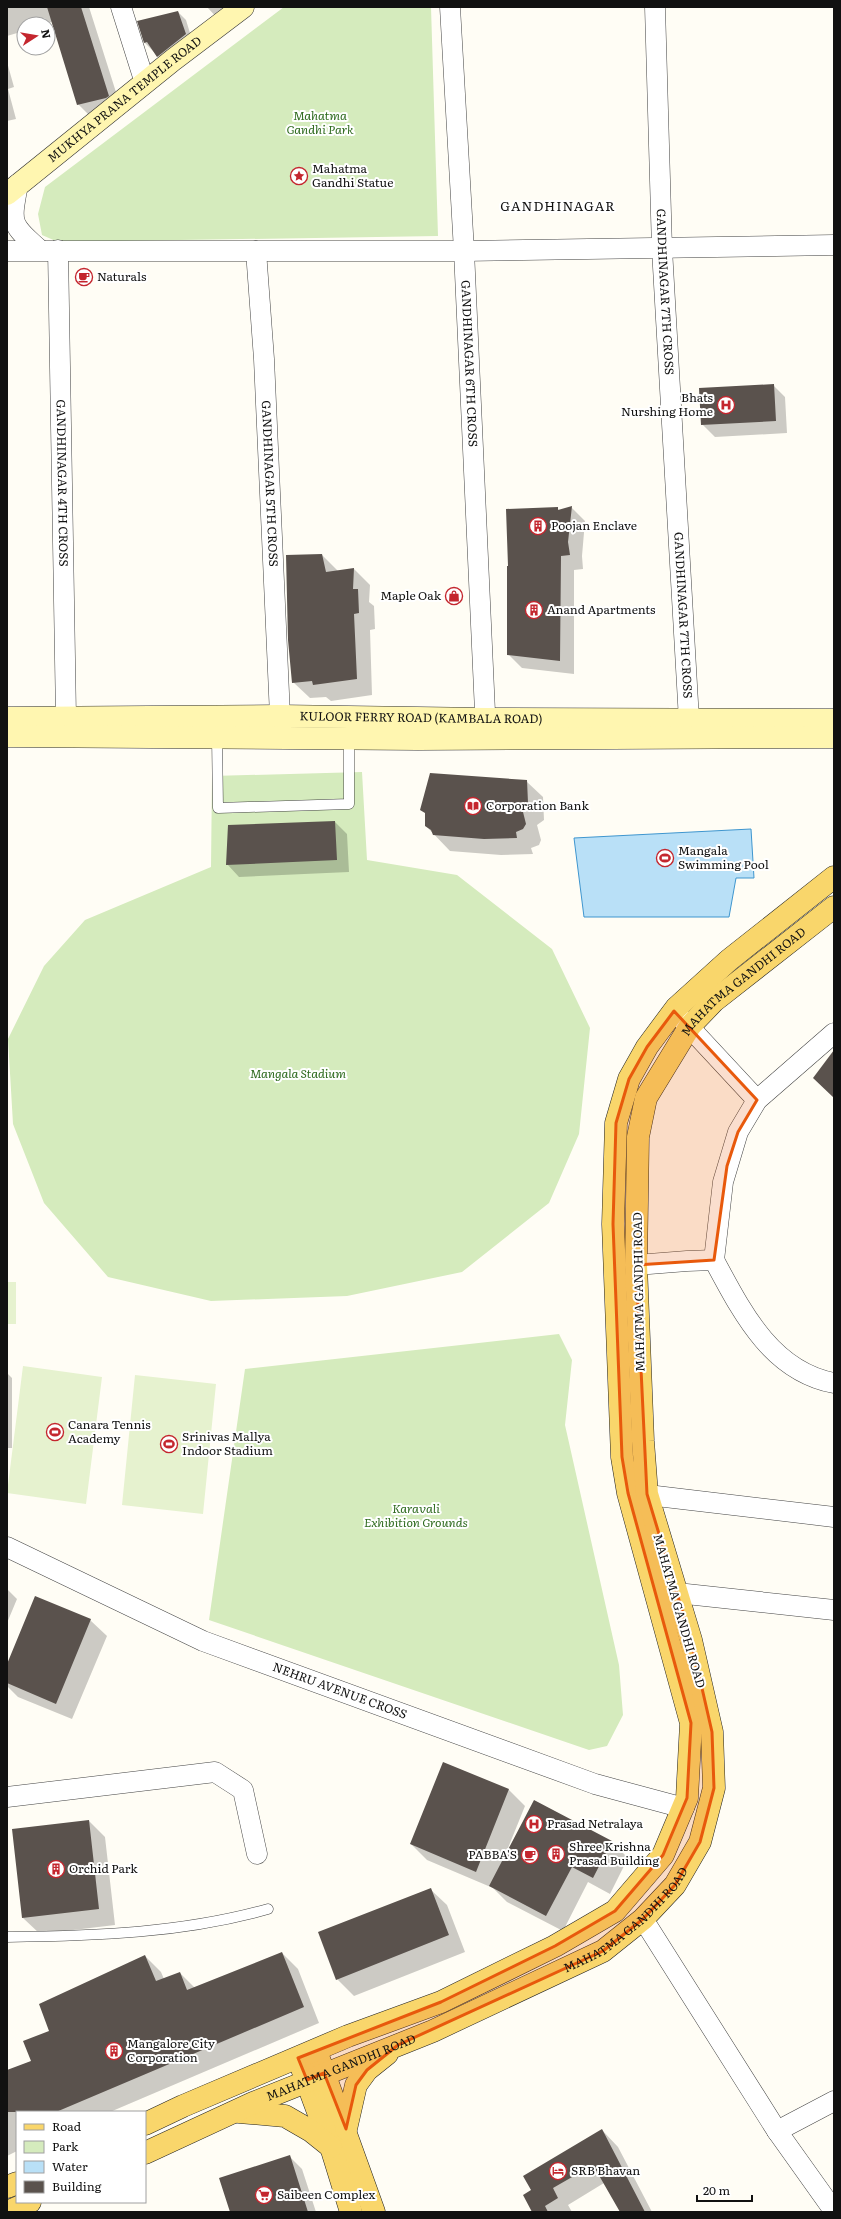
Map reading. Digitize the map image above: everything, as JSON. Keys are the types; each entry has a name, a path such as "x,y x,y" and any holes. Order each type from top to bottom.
{"main road":[{"name":"MUKHYA PRANA TEMPLE ROAD","path":"13,189 145,83 243,7"},
{"name":"KULOOR FERRY ROAD (KAMBALA ROAD)","path":"7,718 280,716 486,729 834,737"},
{"name":"KULOOR FERRY ROAD (KAMBALA ROAD)","path":"7,736 349,738 486,729 689,720 834,720"},
{"name":"MAHATMA GANDHI ROAD","path":"146,2153 234,2112 446,2024 603,1951 643,1919 675,1885 700,1842 714,1788 712,1732 691,1640 677,1593 622,1457 613,1240 616,1122 629,1079 647,1048 674,1011 729,960 834,877"},
{"name":"MAHATMA GANDHI ROAD","path":"146,2124 183,2106 307,2054 441,2002 555,1946 615,1911 663,1855 687,1798 690,1722 637,1494 643,1441 636,1265 638,1137 646,1098 690,1026 714,1001 831,913"},
{"path":"346,2129 356,2085 367,2070 398,2044"},
{"path":"307,2054 316,2077 346,2129 374,2212"},
{"path":"316,2077 331,2147 350,2212"},
{"path":"234,2112 254,2112 285,2116 311,2131 331,2147"},
{"path":"7,2212 28,2203"}],"street":[{"path":"121,7 145,83"},
{"name":"GANDHINAGAR 6TH CROSS","path":"450,7 464,251 486,729"},
{"name":"GANDHINAGAR 7TH CROSS","path":"655,7 662,249 689,720"},
{"path":"13,189 12,216 19,232 49,250"},
{"path":"7,251 464,251 662,249 834,245"},
{"name":"GANDHINAGAR 4TH CROSS","path":"49,250 66,717"},
{"name":"GANDHINAGAR 5TH CROSS","path":"256,251 264,359 280,716"},
{"path":"674,1011 690,1026 757,1100"},
{"path":"834,1033 757,1100 738,1132 723,1182 714,1260 741,1311 771,1347 784,1360 803,1373 834,1383"},
{"path":"636,1265 687,1260 714,1260"},
{"path":"637,1494 834,1517"},
{"name":"NEHRU AVENUE CROSS","path":"7,1546 203,1641 595,1784 684,1808"},
{"path":"677,1593 834,1610"},
{"path":"7,1797 215,1772 243,1790 258,1854"},
{"path":"643,1919 777,2130 834,2211"},
{"path":"777,2130 834,2101"}],"lane":[{"path":"217,737 218,808 349,804 349,738"},
{"path":"7,1937 111,1935 234,1919 268,1909"}],"highlighted area":[{"path":"674,1011 757,1100 738,1132 727,1166 714,1260 636,1265 647,1494 691,1640 712,1732 714,1788 700,1842 675,1885 643,1919 603,1951 398,2045 367,2070 356,2085 346,2129 324,2073 307,2080 298,2058 441,2002 555,1946 615,1911 663,1855 687,1798 691,1723 628,1493 622,1457 613,1224 616,1123 629,1079 647,1047"}],"green space":[{"name":"Mahatma Gandhi Park","path":"284,7 431,7 438,236 58,242 42,235 38,214 45,187"},
{"name":"Mangala Stadium","path":"362,772 367,860 457,875 552,949 590,1028 579,1134 549,1203 462,1272 347,1296 211,1301 108,1277 44,1203 13,1124 8,1039 44,966 85,920 211,867 212,776"},
{"path":"7,1282 16,1282 16,1324 7,1324"},
{"name":"Karavali Exhibition Grounds","path":"559,1334 572,1360 565,1425 619,1665 623,1715 607,1746 589,1750 209,1620 245,1369"},
{"name":"Canara Tennis Academy","path":"23,1366 102,1377 86,1504 7,1493"},
{"name":"Srinivas Mallya Indoor Stadium","path":"135,1375 216,1384 203,1514 122,1505"}],"water":[{"name":"Mangala Swimming Pool","path":"751,829 754,878 736,878 729,917 584,917 574,838"}],"building":[{"path":"47,7 81,7 109,96 77,105 56,36 56,16 50,16"},
{"path":"178,11 186,34 157,57 147,42 144,43 137,21"},
{"path":"774,384 776,421 701,425 699,388"},
{"path":"572,506 568,542 570,555 561,556 560,661 507,655 508,566 506,509 558,507 558,510"},
{"path":"322,554 326,572 354,568 353,589 358,589 359,613 354,614 357,679 313,685 312,681 292,683 288,640 286,555"},
{"name":"Corporation Bank","path":"430,773 527,780 528,803 522,808 526,824 523,829 516,832 517,838 484,839 433,835 431,830 425,826 425,813 420,810"},
{"path":"335,821 337,860 226,865 228,825"},
{"path":"834,1050 834,1098 813,1078"},
{"path":"35,1596 91,1619 56,1704 7,1683 7,1664"},
{"path":"443,1762 509,1789 476,1872 410,1844"},
{"name":"Shree Krishna Prasad Building","path":"534,1800 612,1841 593,1878 572,1867 546,1916 489,1886"},
{"name":"Orchid Park","path":"89,1820 99,1909 22,1918 12,1829"},
{"path":"431,1888 449,1935 336,1980 318,1932"},
{"name":"Mangalore City Corporation","path":"282,1952 304,2007 58,2111 7,2112 7,2070 31,2061 23,2041 49,2031 39,2004 145,1955 156,1981 180,1972 187,1990"},
{"name":"SRB Bhavan","path":"602,2129 645,2212 620,2212 593,2165 553,2188 558,2198 545,2206 548,2212 532,2212 523,2195 531,2190 523,2176"},
{"name":"Saibeen Complex","path":"290,2155 308,2212 230,2212 219,2178"}],"place":[{"name":"Mahatma Gandhi Statue","path":"299,176"},
{"name":"Naturals","path":"84,277"},
{"name":"Bhats Nurshing Home","path":"726,405"},
{"name":"Poojan Enclave","path":"538,526"},
{"name":"Maple Oak","path":"454,596"},
{"name":"Anand Apartments","path":"534,610"},
{"name":"Corporation Bank","path":"473,806"},
{"name":"Mangala Swimming Pool","path":"665,858"},
{"name":"Canara Tennis Academy","path":"55,1432"},
{"name":"Srinivas Mallya Indoor Stadium","path":"169,1444"},
{"name":"Prasad Netralaya","path":"534,1824"},
{"name":"Shree Krishna Prasad Building","path":"556,1854"},
{"name":"PABBA'S","path":"530,1855"},
{"name":"Orchid Park","path":"56,1869"},
{"name":"Mangalore City Corporation","path":"114,2051"},
{"name":"SRB Bhavan","path":"558,2171"},
{"name":"Saibeen Complex","path":"264,2195"}],"district":[{"name":"GANDHINAGAR","path":"558,206"}]}
